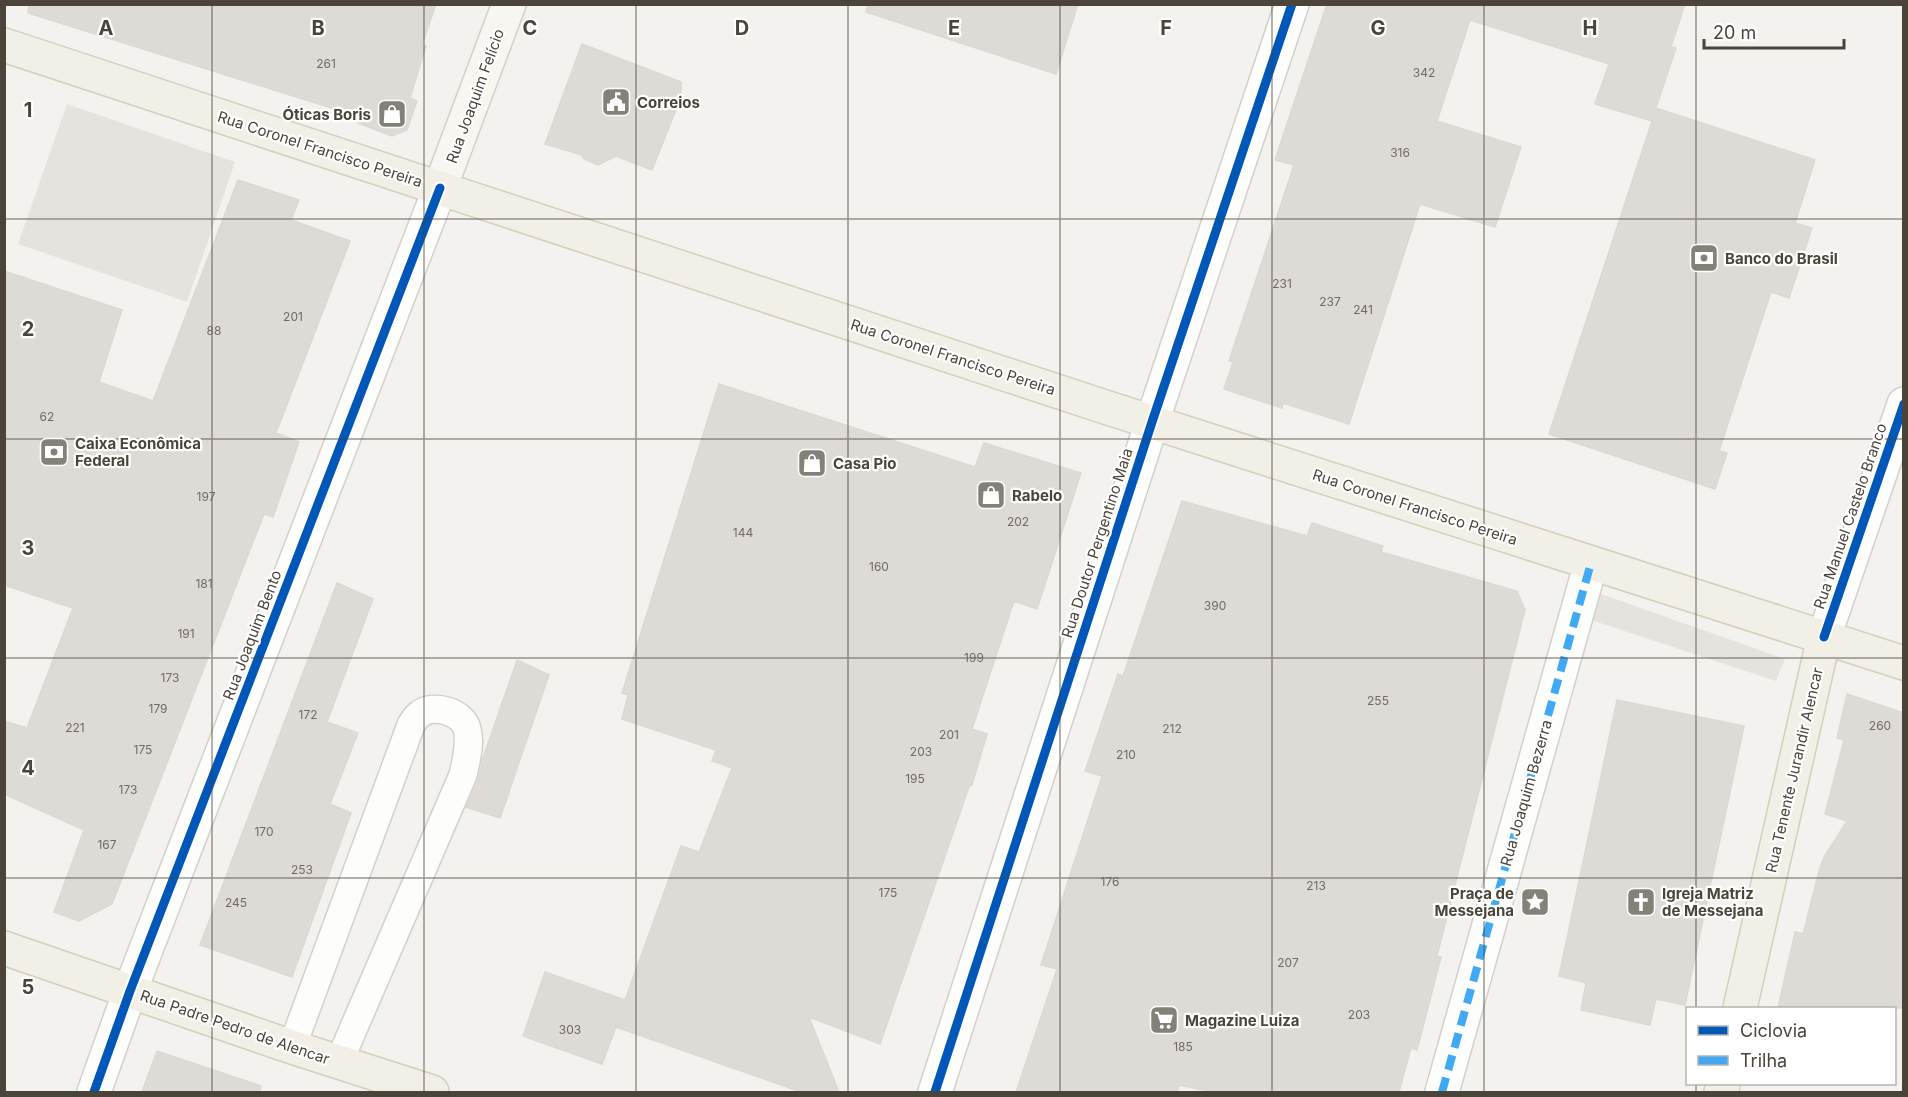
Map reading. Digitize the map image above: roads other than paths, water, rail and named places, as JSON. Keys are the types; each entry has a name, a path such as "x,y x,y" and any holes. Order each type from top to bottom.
{"main road":[{"name":"Rua Joaquim Felício","path":"440,189 509,4"},
{"name":"Rua Coronel Francisco Pereira","path":"4,45 1152,422 1904,663"},
{"name":"Rua Tenente Jurandir Alencar","path":"1740,1007 1824,637"},
{"name":"Rua Padre Pedro de Alencar","path":"4,948 292,1047 432,1092"}],"street":[{"name":"Rua Doutor Pergentino Maia","path":"935,1092 1152,422 1292,4"},
{"name":"Rua Joaquim Bento","path":"94,1092 130,991 440,189"},
{"name":"Rua Manuel Castelo Branco","path":"1824,637 1904,404"},
{"name":"Rua Joaquim Bezerra","path":"1442,1092 1591,563"}],"lane":[{"path":"292,1047 411,725 420,713 435,709 458,715 467,727 469,745 463,775 339,1062"}],"place":[{"name":"Correios","path":"616,102"},
{"name":"Óticas Boris","path":"392,114"},
{"name":"Banco do Brasil","path":"1704,258"},
{"name":"Caixa Econômica Federal","path":"54,452"},
{"name":"Casa Pio","path":"812,463"},
{"name":"Rabelo","path":"991,495"},
{"name":"Praça de Messejana","path":"1535,902"},
{"name":"Igreja Matriz de Messejana","path":"1641,902"},
{"name":"Magazine Luiza","path":"1164,1020"}]}
